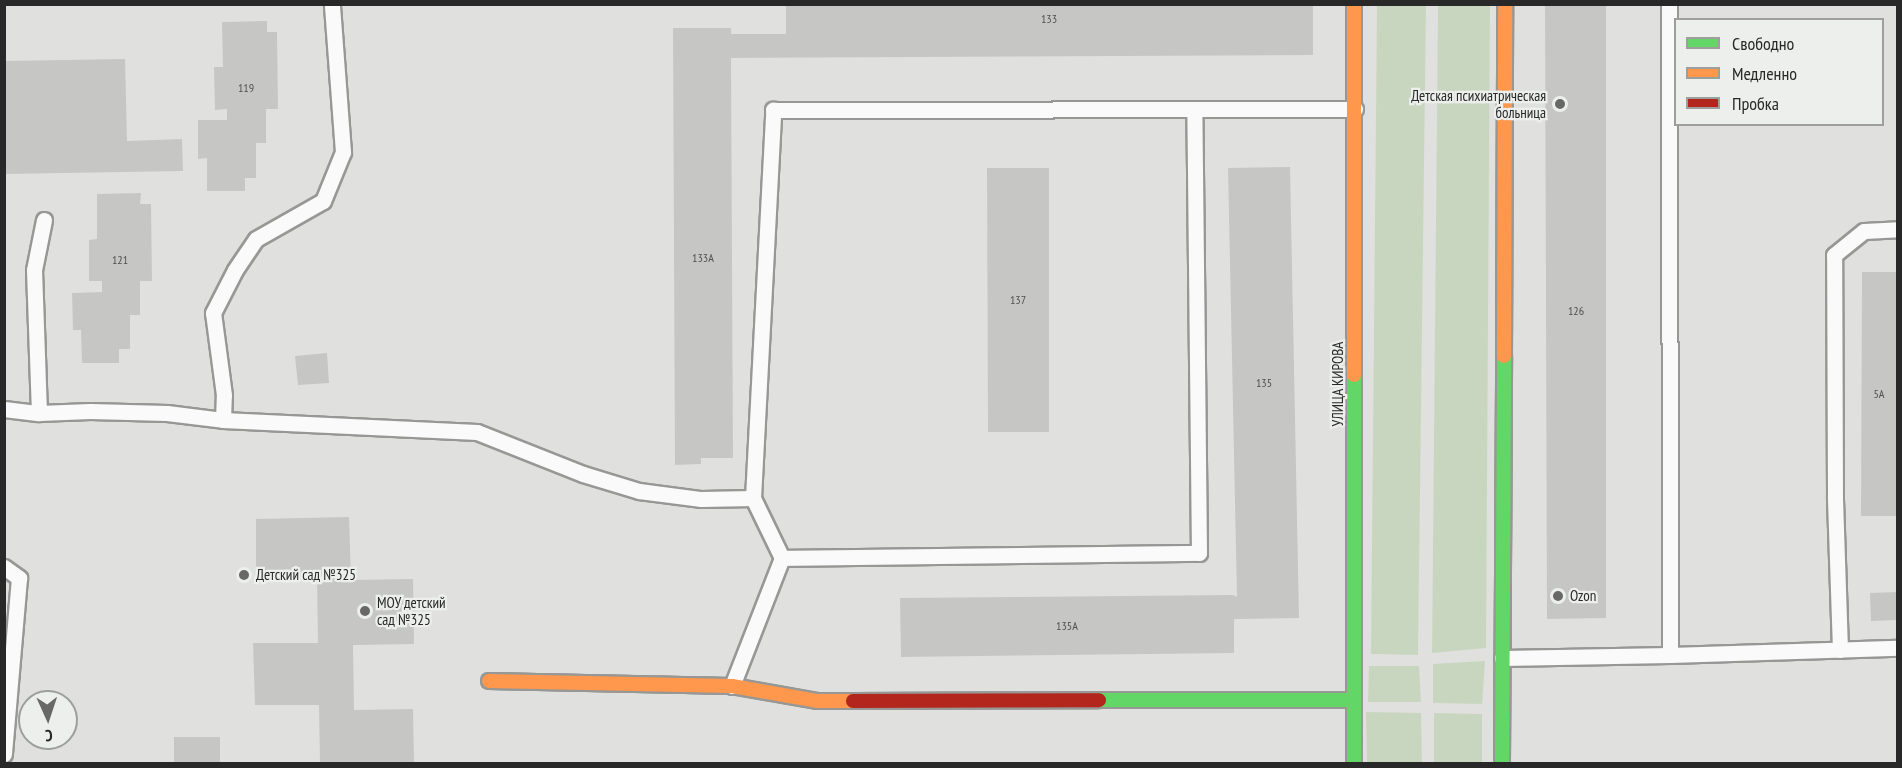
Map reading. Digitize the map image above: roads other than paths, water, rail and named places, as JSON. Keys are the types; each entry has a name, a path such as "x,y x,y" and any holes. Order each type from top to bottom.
{"main road":[{"name":"УЛИЦА КИРОВА","path":"1354,4 1354,764"},
{"path":"1502,764 1505,4"},
{"path":"489,681 732,686 817,701 1354,700"}],"lane":[{"path":"223,420 224,395 213,313 235,270 256,239 323,201 342,152 332,4"},
{"path":"1669,4 1670,655"},
{"path":"782,558 1199,553 1194,109"},
{"path":"732,686 782,558 753,498 773,110 1354,109"},
{"path":"39,413 34,270 45,220"},
{"path":"1840,650 1835,496 1834,255 1864,231 1898,229"},
{"path":"4,409 39,413 167,413 223,420 477,432 583,474 639,491 701,499 753,498"},
{"path":"4,567 19,578 4,754"},
{"path":"1502,658 1898,648"}],"place":[{"name":"Детская психиатрическая больница","path":"1560,104"},
{"name":"Детский сад №325","path":"244,575"},
{"name":"Ozon","path":"1558,596"},
{"name":"МОУ детский сад №325","path":"365,611"}]}
